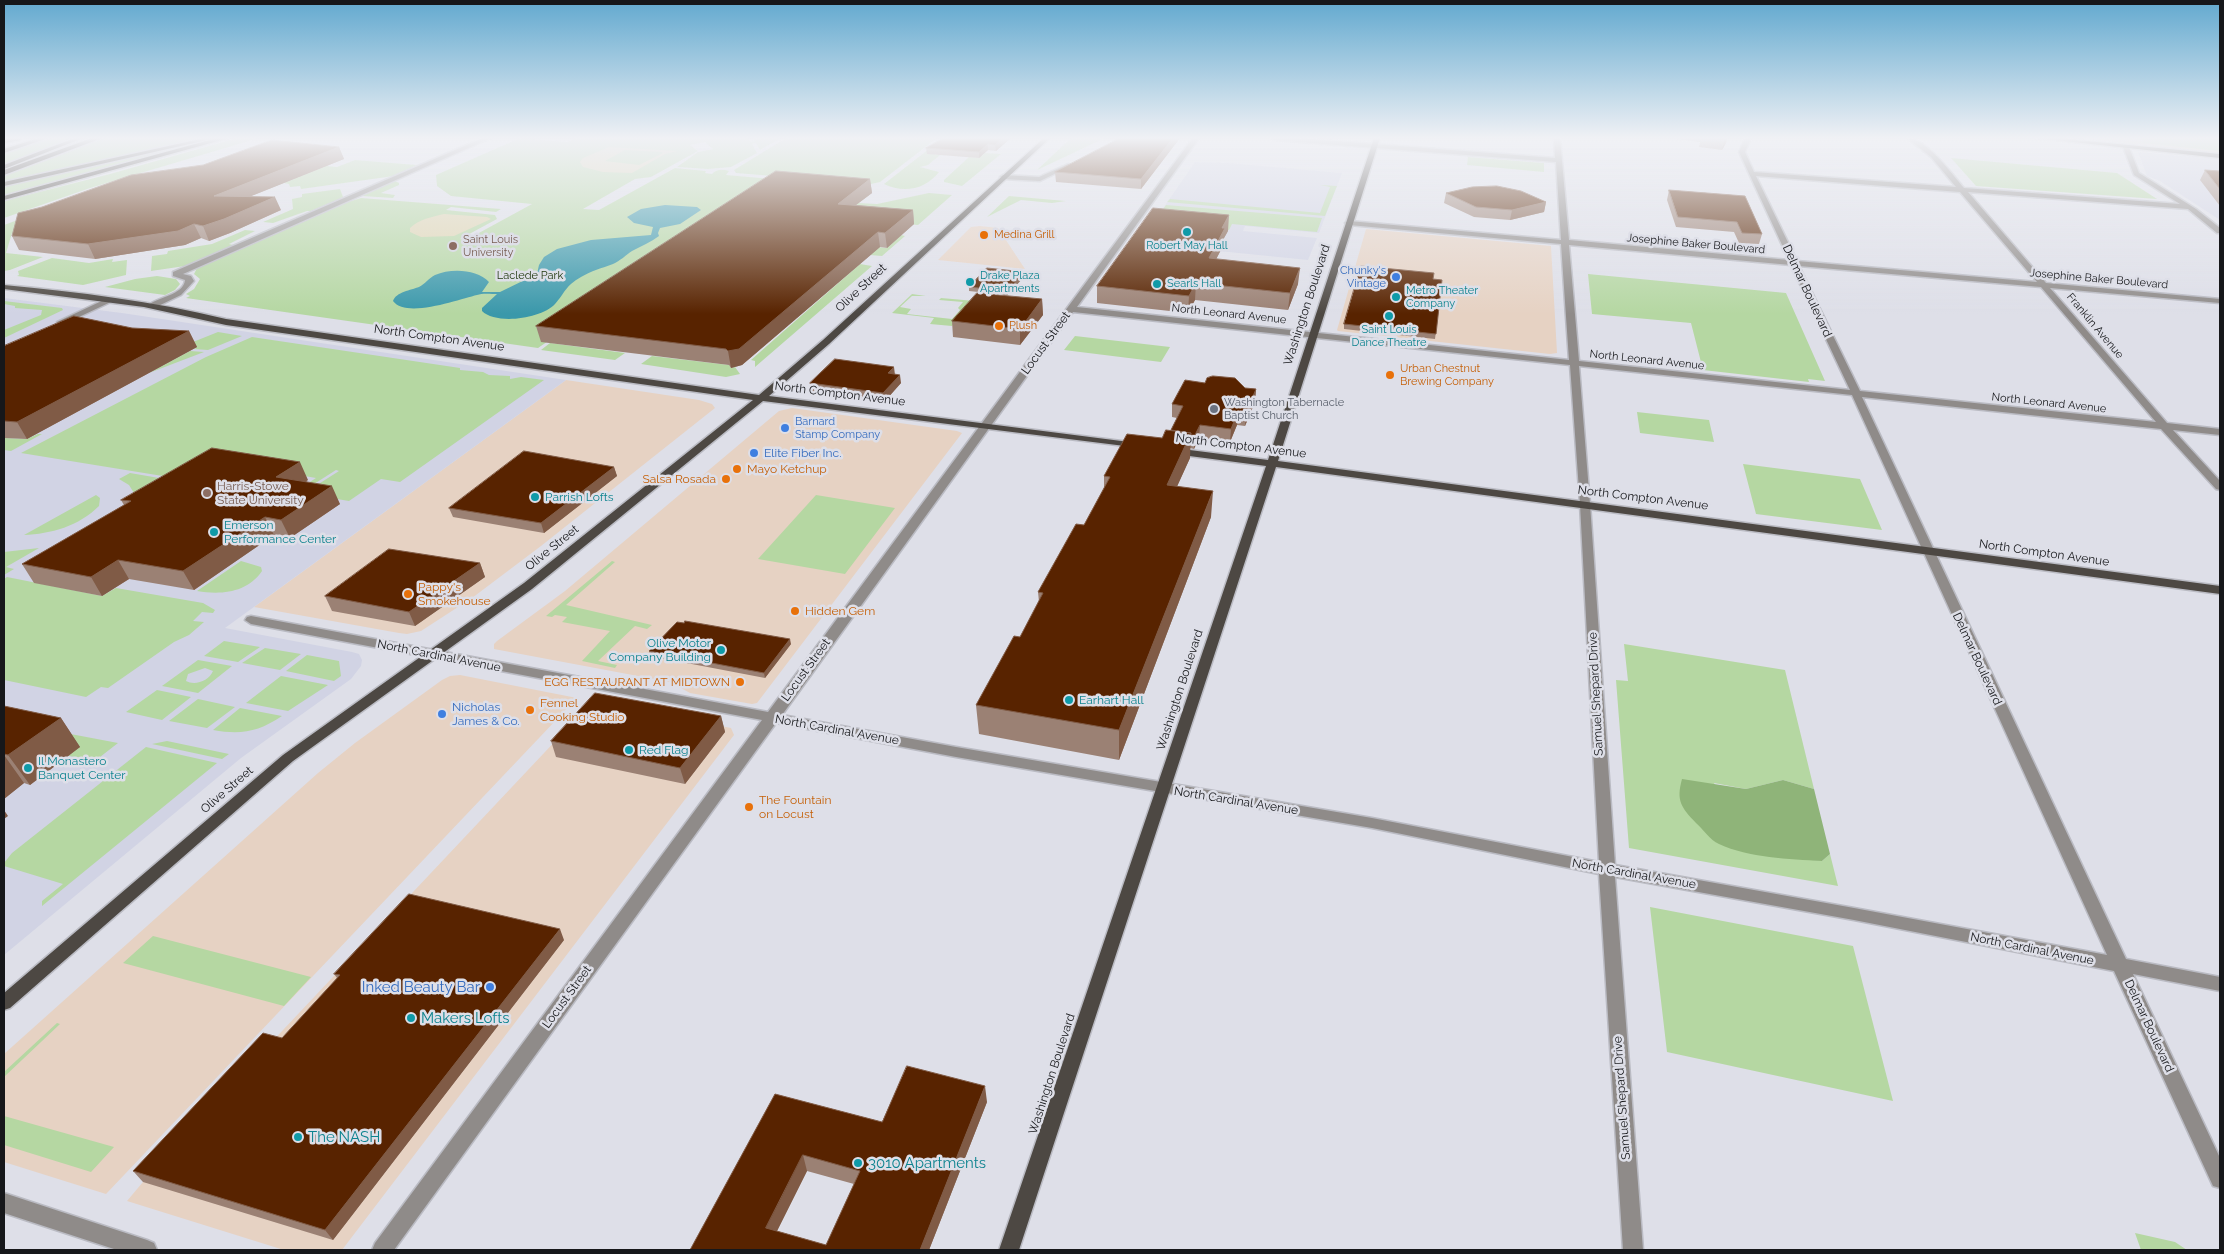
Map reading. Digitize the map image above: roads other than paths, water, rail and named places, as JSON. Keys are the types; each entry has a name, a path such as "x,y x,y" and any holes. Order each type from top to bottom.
{"main road":[{"name":"Olive Street","path":"4,1003 288,758 528,586 762,398 826,342 982,197"},
{"name":"Washington Boulevard","path":"1009,1250 1272,464 1358,197"},
{"name":"North Compton Avenue","path":"4,287 112,300 192,312 226,322 762,398 1149,448"},
{"name":"North Compton Avenue","path":"1168,450 2220,590"}],"street":[{"path":"150,306 180,292 189,285 190,281 188,278 176,274 354,197"},
{"name":"Locust Street","path":"382,1250 1153,197"},
{"name":"Samuel Shepard Drive","path":"1561,197 1585,504 1607,870 1633,1250"},
{"name":"Delmar Boulevard","path":"1762,197 1856,393 2220,1179"},
{"name":"Franklin Avenue","path":"1968,197 2165,426 2220,487"},
{"path":"2049,197 2189,207"},
{"path":"2172,197 2220,231"},
{"name":"Josephine Baker Boulevard","path":"1349,223 2220,301"},
{"path":"54,325 112,300"},
{"name":"North Leonard Avenue","path":"1071,309 2220,432"},
{"name":"North Cardinal Avenue","path":"251,620 771,718 1163,789 1372,823 1607,870 1854,914 2220,984"},
{"path":"4,1203 147,1250"}],"water":[{"path":"665,205 697,207 701,210 680,224 660,228 659,236 632,251 616,263 576,280 555,304 540,313 508,319 497,318 482,311 482,308 497,294 479,294 421,308 400,306 393,301 400,293 419,287 435,275 448,271 464,271 478,274 489,282 482,292 500,292 537,274 539,265 544,257 557,249 591,240 651,235 653,227 634,223 627,217 641,209"}],"place":[{"name":"Robert May Hall","path":"1187,232"},
{"name":"Medina Grill","path":"984,235"},
{"name":"Saint Louis University","path":"453,246"},
{"name":"Chunky's Vintage","path":"1396,277"},
{"name":"Drake Plaza Apartments","path":"970,282"},
{"name":"Searls Hall","path":"1157,284"},
{"name":"Metro Theater Company","path":"1396,297"},
{"name":"Saint Louis Dance Theatre","path":"1389,316"},
{"name":"Plush","path":"999,326"},
{"name":"Urban Chestnut Brewing Company","path":"1390,375"},
{"name":"Washington Tabernacle Baptist Church","path":"1214,409"},
{"name":"Barnard Stamp Company","path":"785,428"},
{"name":"Elite Fiber Inc.","path":"754,453"},
{"name":"Mayo Ketchup","path":"737,469"},
{"name":"Salsa Rosada","path":"726,479"},
{"name":"Harris-Stowe State University","path":"207,493"},
{"name":"Parrish Lofts","path":"535,497"},
{"name":"Emerson Performance Center","path":"214,532"},
{"name":"Pappy's Smokehouse","path":"408,594"},
{"name":"Hidden Gem","path":"795,611"},
{"name":"Olive Motor Company Building","path":"721,650"},
{"name":"EGG RESTAURANT AT MIDTOWN","path":"740,682"},
{"name":"Earhart Hall","path":"1069,700"},
{"name":"Fennel Cooking Studio","path":"530,710"},
{"name":"Nicholas James & Co.","path":"442,714"},
{"name":"Red Flag","path":"629,750"},
{"name":"Il Monastero Banquet Center","path":"28,768"},
{"name":"The Fountain on Locust","path":"749,807"},
{"name":"Inked Beauty Bar","path":"490,987"},
{"name":"Makers Lofts","path":"411,1018"},
{"name":"The NASH","path":"298,1137"},
{"name":"3010 Apartments","path":"858,1163"}],"park label":[{"name":"Laclede Park","path":"530,276"}]}
